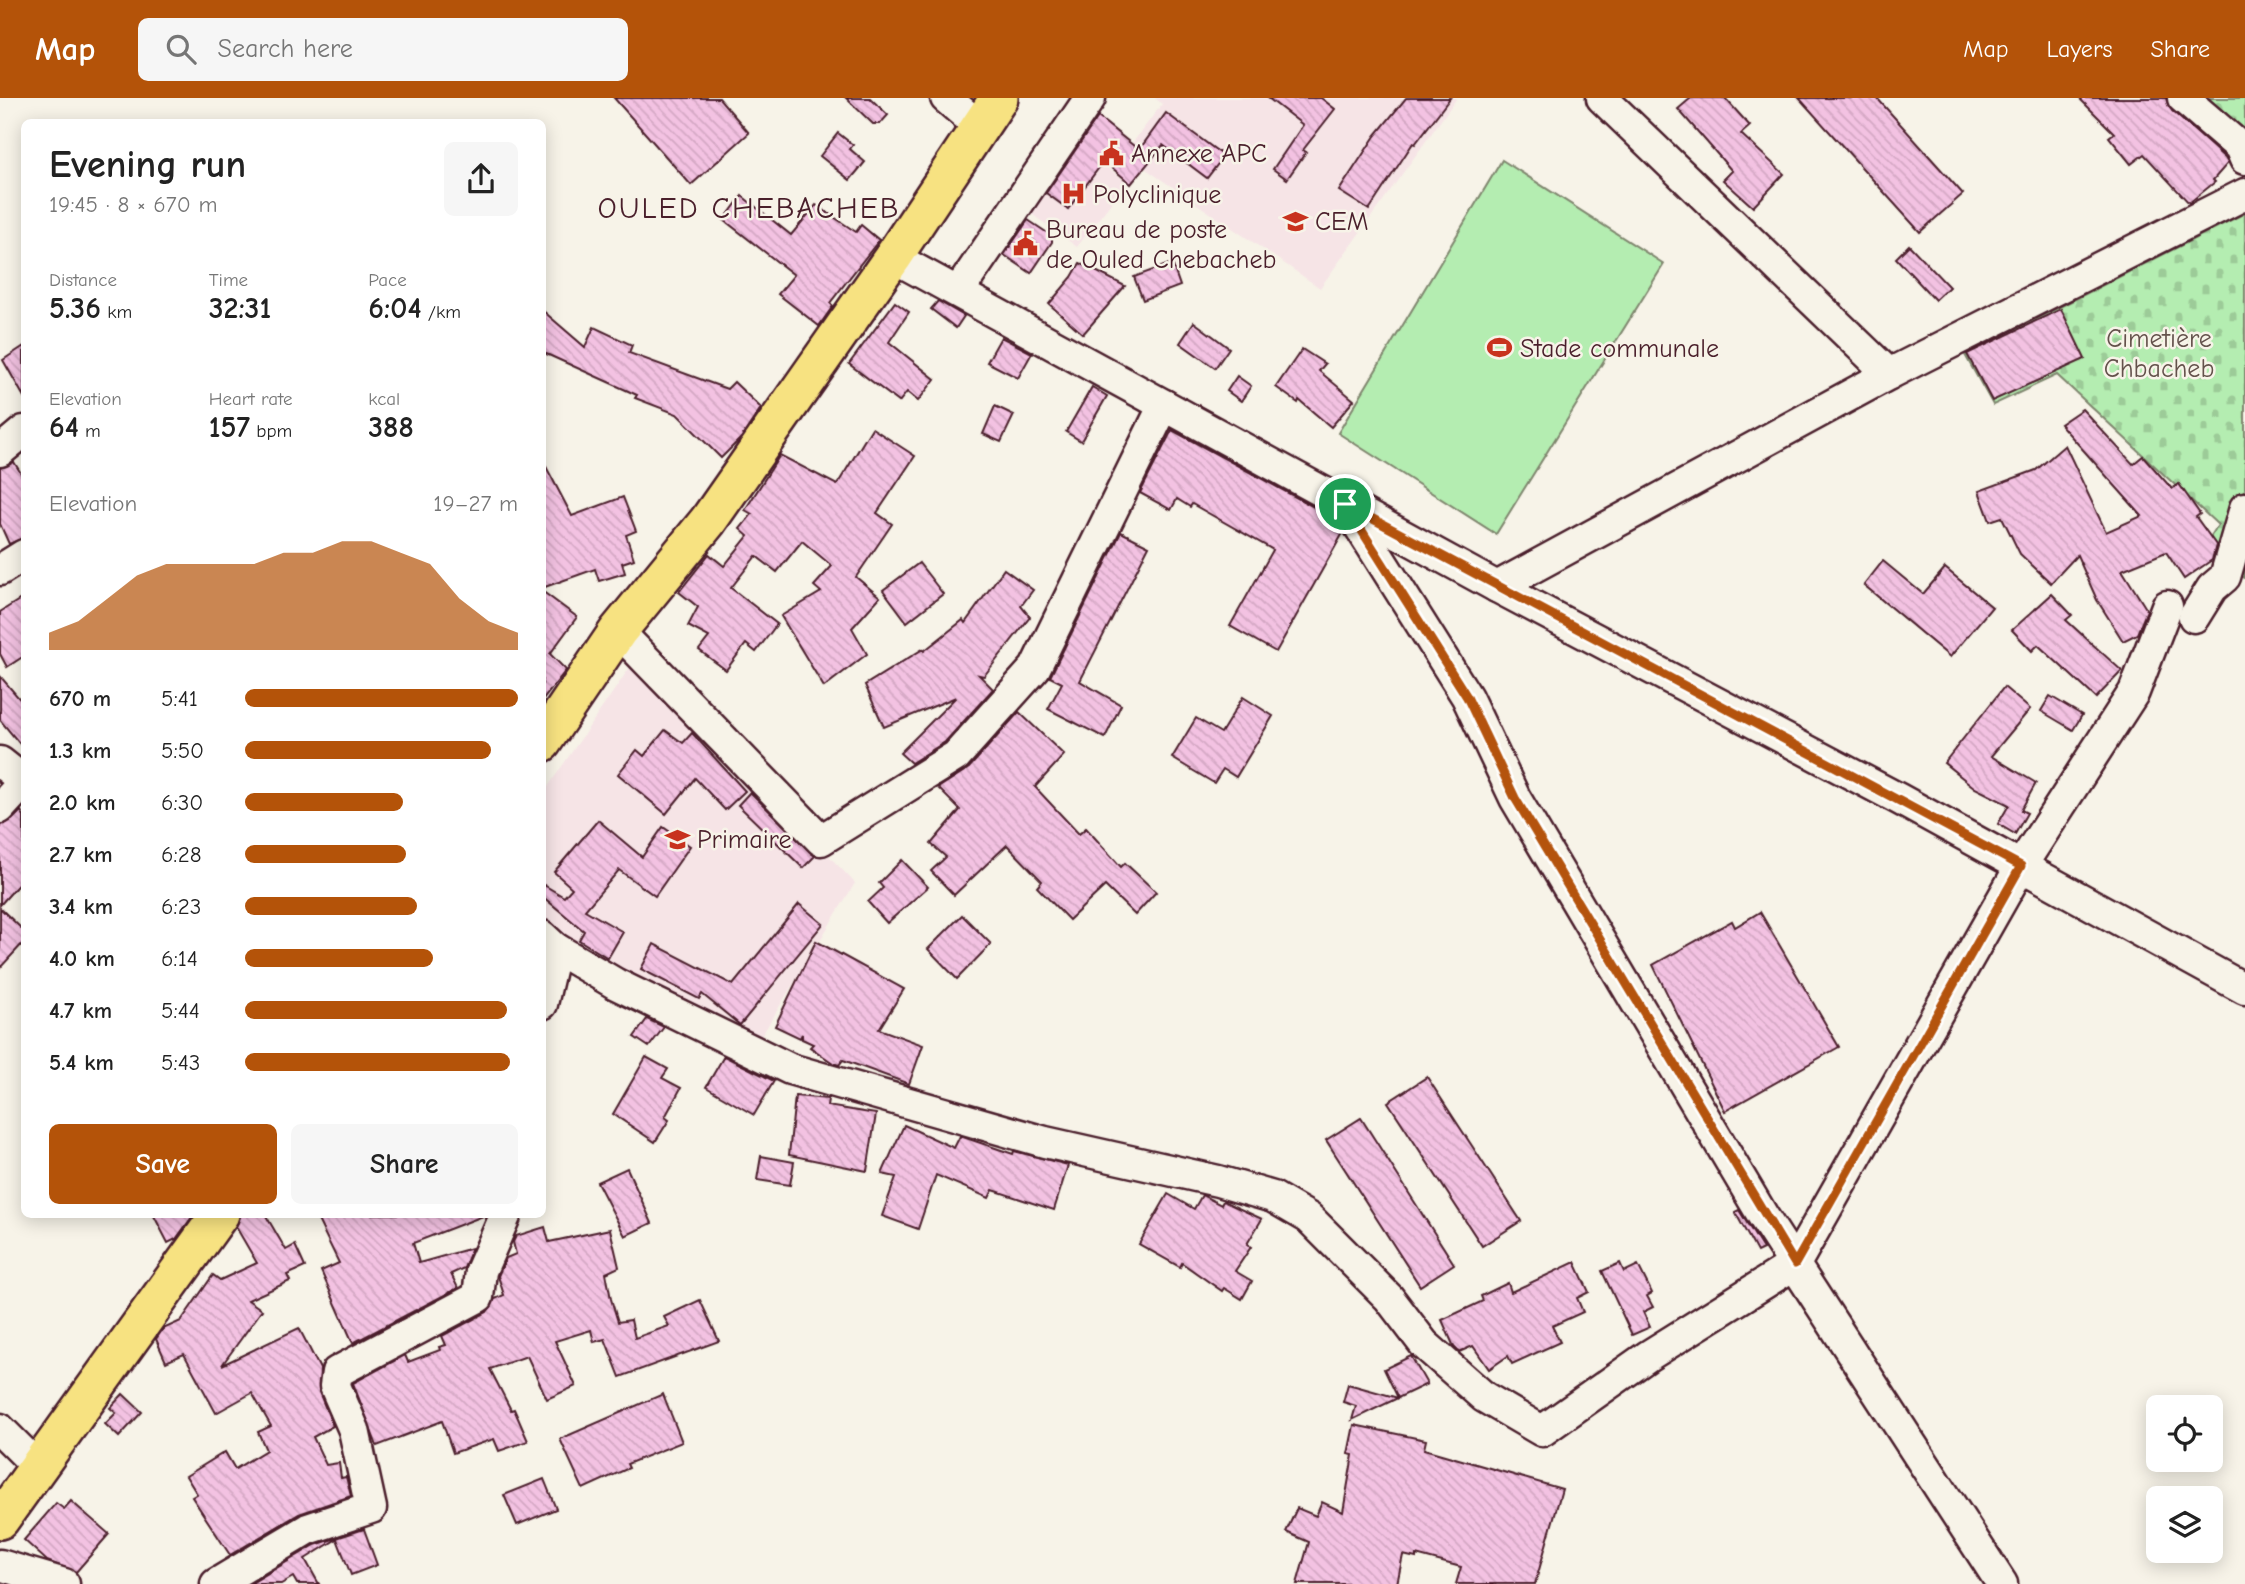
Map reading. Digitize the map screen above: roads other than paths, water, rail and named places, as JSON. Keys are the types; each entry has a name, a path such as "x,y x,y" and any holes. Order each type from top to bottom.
{"main road":[{"path":"546,729 618,631 708,521 893,257 989,112"},
{"path":"0,1520 217,1218"}],"street":[{"path":"947,98 989,112"},
{"path":"958,292 1090,98"},
{"path":"1602,98 1889,374"},
{"path":"2183,98 2239,147 2245,159"},
{"path":"1497,587 1889,374 2245,194"},
{"path":"893,257 1497,587 2021,866 2245,989"},
{"path":"618,631 821,840 956,756 1035,668 1164,405"},
{"path":"0,452 21,434"},
{"path":"1345,504 1467,697 1515,798 1795,1264 2002,1584"},
{"path":"2194,617 2211,588 2225,577 2245,508"},
{"path":"0,570 21,557"},
{"path":"546,969 549,942 616,984 790,1069 1045,1142 1218,1181 1273,1197 1309,1218 1390,1298 1424,1344 1484,1396 1542,1431 1648,1356 1795,1264 2021,866 2134,692 2166,606"},
{"path":"0,762 21,780"},
{"path":"0,808 21,785"},
{"path":"220,1583 308,1529 371,1508 354,1430 335,1386 337,1372 478,1297 481,1271 504,1218"},
{"path":"0,1429 38,1467"},
{"path":"0,1565 64,1584"}],"place":[{"name":"Annexe APC","path":"1111,153"},
{"name":"Polyclinique","path":"1073,194"},
{"name":"CEM","path":"1295,221"},
{"name":"Bureau de poste de Ouled Chebacheb","path":"1026,244"},
{"name":"Stade communale","path":"1500,348"},
{"name":"Primaire","path":"677,839"}],"district":[{"name":"OULED CHEBACHEB","path":"749,208"}],"park label":[{"name":"Cimetière Chbacheb","path":"2159,353"}]}
